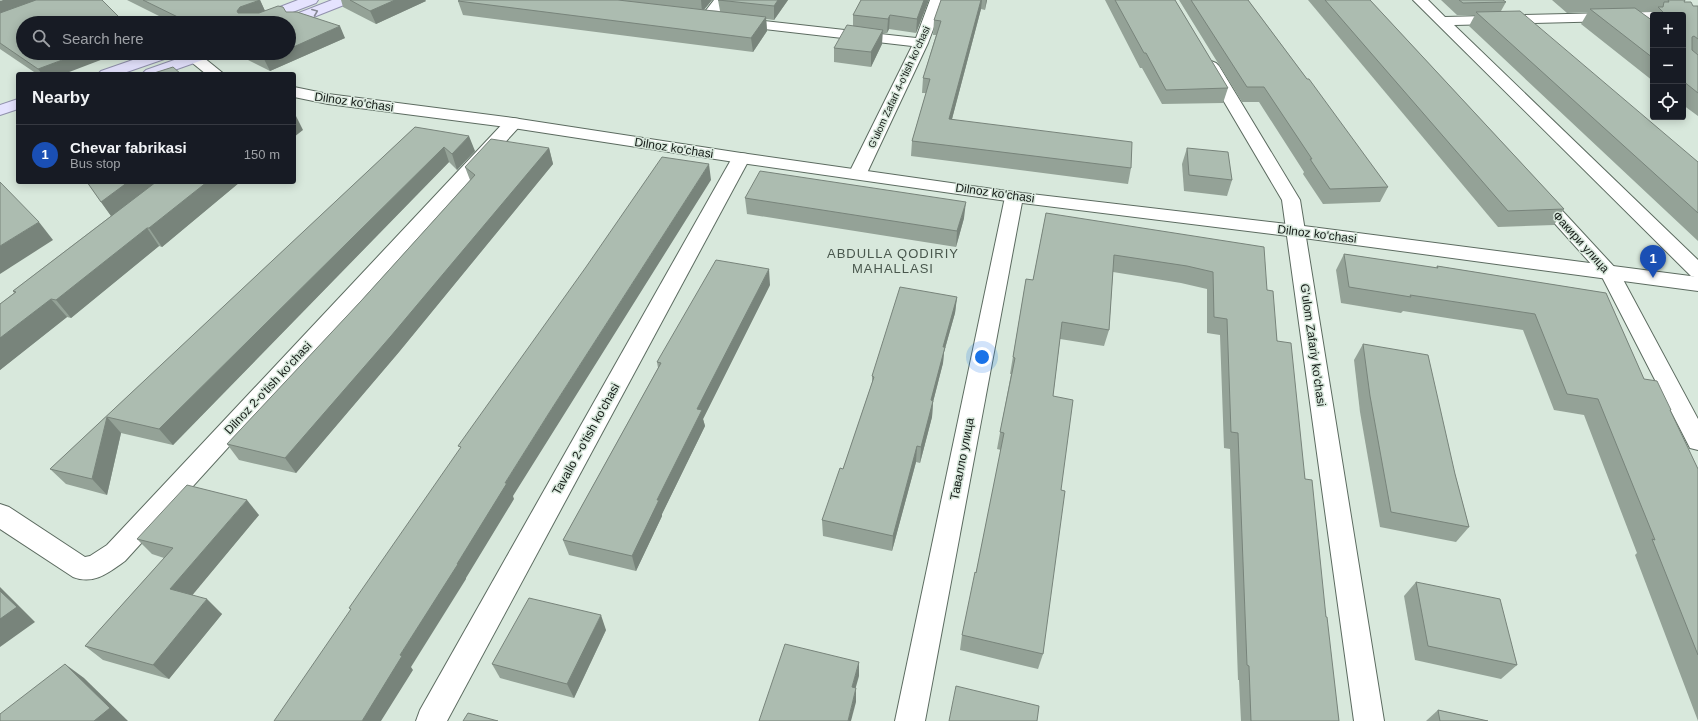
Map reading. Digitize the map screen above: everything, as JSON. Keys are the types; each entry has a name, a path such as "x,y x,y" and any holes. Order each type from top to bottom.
{"main road":[{"path":"269,16 311,0"},
{"path":"296,19 344,0"},
{"path":"112,72 147,60"},
{"path":"154,72 184,60"},
{"path":"0,110 16,105"},
{"path":"0,124 16,119"}],"street":[{"path":"707,18 721,0"},
{"name":"G'ulom Zafari 4-o'tish ko'chasi","path":"858,173 922,43 937,0"},
{"path":"1420,0 1698,271"},
{"path":"691,16 922,43"},
{"path":"1441,21 1650,16"},
{"path":"1631,17 1648,30"},
{"name":"G'ulom Zafariy ko'chasi","path":"1199,47 1291,200 1369,721"},
{"path":"202,60 214,72"},
{"name":"Dilnoz ko'chasi","path":"296,92 328,99 513,123 741,158 858,173 1014,197 1296,231 1698,284"},
{"name":"Dilnoz 2-o'tish ko'chasi","path":"0,515 82,569 96,567 116,553 513,123"},
{"name":"Tavallo 2-o'tish ko'chasi","path":"431,721 741,158"},
{"name":"Факири улица","path":"1530,186 1609,272 1698,441"},
{"name":"Тавалло улица","path":"910,721 1014,197"}],"building":[{"path":"36,0 102,0 118,16 16,16 16,54 0,43 0,13"},
{"path":"143,0 260,0 240,7 237,11 238,13 259,13 278,6 283,7 286,12 297,12 340,26 296,46 296,16 176,16"},
{"path":"350,0 395,0 370,11"},
{"path":"618,0 766,17 751,38 458,1"},
{"path":"718,0 778,0 774,6"},
{"path":"861,0 924,0 917,19 890,15 888,19 853,15"},
{"path":"941,0 981,0 949,119 1132,142 1131,168 912,141 930,79 923,78 941,21 934,20"},
{"path":"1115,0 1175,0 1228,88 1166,90"},
{"path":"1191,0 1248,0 1307,79 1309,79 1388,187 1330,189 1264,87 1247,87"},
{"path":"1325,0 1370,0 1564,209 1508,211"},
{"path":"1459,0 1503,0 1506,2 1463,3"},
{"path":"1668,0 1685,0 1684,2 1691,2 1693,6 1698,6 1698,39 1694,36 1692,37 1692,50 1698,55 1698,93 1686,83 1686,12 1663,12 1658,7 1663,7 1664,2 1669,2"},
{"path":"1635,8 1650,19 1650,56 1590,9"},
{"path":"1520,11 1698,162 1698,213 1476,12"},
{"path":"847,25 883,30 871,52 834,48"},
{"path":"25,60 62,60 38,69"},
{"path":"173,67 179,72 157,72"},
{"path":"415,127 469,136 452,154 444,147 159,429 107,417 92,479 50,469"},
{"path":"491,139 549,148 391,336 285,458 227,444 361,301 475,175 465,167"},
{"path":"1187,148 1228,152 1232,180 1189,175"},
{"path":"662,157 709,164 505,483 507,483 400,655 402,656 362,721 274,721 351,609 349,608 461,447 458,446 586,267"},
{"path":"760,171 966,202 957,231 745,198"},
{"path":"0,182 39,222 0,246"},
{"path":"88,184 125,184 101,202"},
{"path":"153,184 204,184 56,300 51,299 0,338 0,304 16,292 13,291"},
{"path":"1046,213 1264,247 1267,290 1273,291 1277,341 1291,343 1305,479 1312,480 1326,617 1339,721 1251,721 1249,666 1247,665 1238,433 1231,432 1227,319 1214,317 1213,272 1187,266 1114,255 1109,330 1062,322 1053,396 1073,400 1061,490 1065,491 1043,654 962,635 1004,433 1000,432 1015,358 1013,357 1026,279 1033,280"},
{"path":"1344,254 1438,268 1437,266 1606,293 1644,379 1657,381 1698,469 1698,655 1652,539 1655,540 1598,399 1567,394 1535,314 1349,287"},
{"path":"716,260 769,269 697,409 702,410 657,500 659,500 632,556 563,540 661,363 657,362"},
{"path":"900,287 957,297 943,347 945,347 931,400 933,401 921,447 917,446 893,536 822,520 840,468 843,469 874,377 872,376"},
{"path":"1363,344 1428,355 1455,474 1469,527 1391,512 1370,396"},
{"path":"187,485 247,500 170,589 207,599 153,665 85,646 173,548 137,539"},
{"path":"1416,582 1500,599 1517,665 1428,646"},
{"path":"0,591 17,607 0,619"},
{"path":"529,598 601,615 567,684 492,664"},
{"path":"785,644 859,662 852,687 856,688 848,721 759,721"},
{"path":"65,664 110,708 94,721 0,721 0,714"},
{"path":"956,686 1039,706 1037,721 949,721"},
{"path":"1438,710 1488,721 1440,721"},
{"path":"468,713 498,721 463,721"}],"place":[{"name":"Chevar fabrikasi","path":"1653,278"}],"district":[{"name":"ABDULLA QODIRIY MAHALLASI","path":"893,260"}]}
